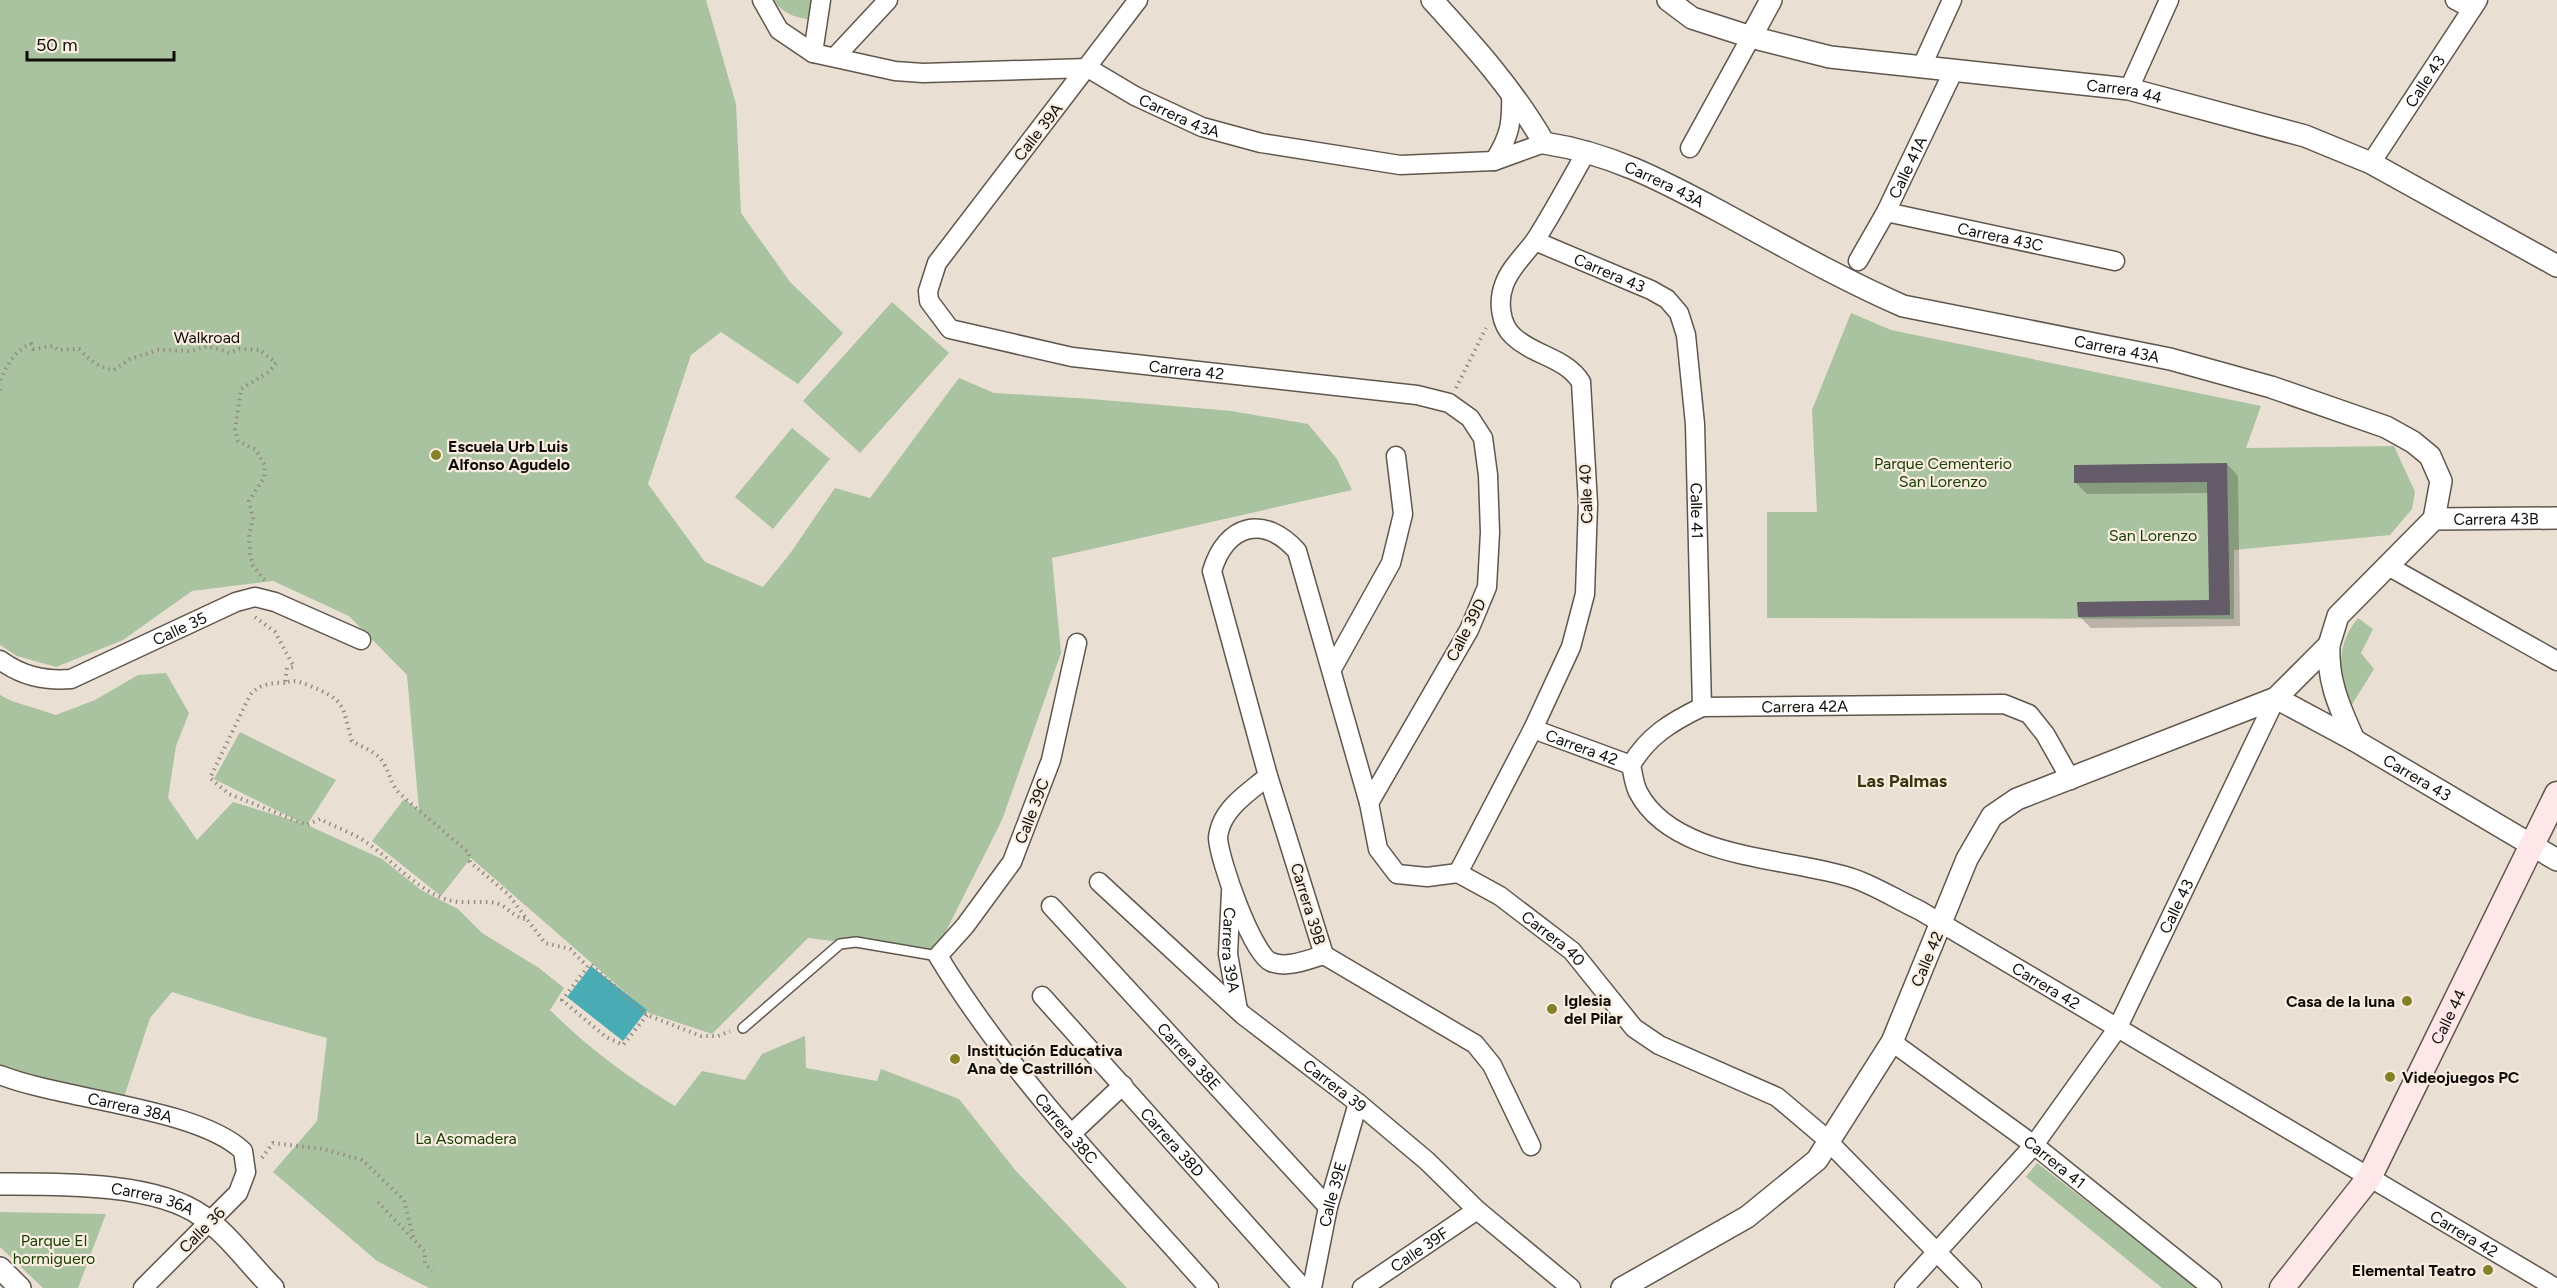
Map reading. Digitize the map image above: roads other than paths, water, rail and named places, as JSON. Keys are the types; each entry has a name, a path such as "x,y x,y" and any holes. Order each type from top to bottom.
{"main road":[{"name":"Calle 44","path":"2282,1288 2369,1178 2557,794"}],"street":[{"path":"762,0 779,30 813,53 895,71 923,73 1088,68"},
{"path":"813,53 821,0"},
{"path":"835,57 888,0"},
{"name":"Calle 39A","path":"937,263 1138,0"},
{"path":"1432,0 1474,45 1511,91 1544,143"},
{"name":"Carrera 44","path":"1668,0 1692,18 1751,37 1830,57 1953,72 2129,89 2305,136 2371,163 2557,266"},
{"path":"1690,148 1771,0"},
{"path":"1921,68 1952,0"},
{"path":"2129,89 2169,0"},
{"path":"2455,0 2475,5"},
{"name":"Calle 43","path":"2371,163 2475,5"},
{"name":"Carrera 43A","path":"1088,68 1135,96 1184,120 1202,127 1262,142 1400,165 1494,161 1544,143 1587,151 1613,159 1670,185 1863,289 1903,306 2205,368 2271,387 2386,428 2414,441 2430,456 2441,481 2434,519"},
{"name":"Calle 41A","path":"1858,261 1886,212 1953,72"},
{"path":"1494,161 1507,141 1512,122 1511,91"},
{"path":"1535,241 1587,151"},
{"name":"Carrera 43C","path":"1886,212 2115,261"},
{"name":"Calle 40","path":"1458,873 1533,729 1571,647 1585,594 1588,504 1581,382 1573,370 1532,351 1511,335 1503,319 1500,300 1505,282 1535,241"},
{"name":"Carrera 43","path":"1535,241 1651,290 1667,300 1680,313"},
{"name":"Carrera 42","path":"937,263 928,291 929,301 950,329 1072,357 1417,395 1449,403 1470,418 1483,438"},
{"name":"Calle 41","path":"1680,313 1686,335 1695,424 1702,707"},
{"name":"Calle 39D","path":"1369,803 1469,630 1487,587 1490,532 1488,475 1483,438"},
{"path":"1396,456 1403,514 1391,563 1332,669 1369,803 1378,849 1397,874 1427,876 1458,873"},
{"name":"Carrera 43B","path":"2434,519 2557,518"},
{"path":"2354,740 2333,693 2328,665 2330,645 2338,616 2434,519"},
{"name":"Carrera 39B","path":"1332,669 1297,551 1284,537 1266,529 1247,529 1229,538 1217,553 1212,571 1268,776 1324,955 1475,1044 1492,1065 1531,1146"},
{"path":"2388,566 2557,661"},
{"name":"Calle 35","path":"0,660 31,677 49,681 72,679 257,594 361,640"},
{"name":"Calle 39C","path":"939,956 965,926 1012,862 1051,760 1077,643"},
{"name":"Calle 43","path":"1904,1288 2034,1145 2117,1029 2276,698 2330,645"},
{"name":"Carrera 43","path":"2276,698 2354,740 2557,860"},
{"name":"Calle 42","path":"1622,1288 1747,1217 1794,1181 1829,1144 1892,1042 1967,859 1992,816 2017,799 2071,780 2276,698"},
{"name":"Carrera 42A","path":"1631,765 1641,747 1662,728 1702,707 2004,704 2029,714 2045,734 2071,780"},
{"name":"Carrera 42","path":"1533,729 1631,765 1637,790 1648,808 1667,825 1698,843 1850,877 1919,910 2556,1288"},
{"name":"Carrera 39A","path":"1268,776 1229,810 1218,837 1231,891 1258,949 1269,961 1283,965 1324,955"},
{"name":"Carrera 40","path":"1458,873 1500,896 1572,951 1634,1028 1659,1045 1777,1097 1822,1135 1936,1254 1972,1288"},
{"name":"Carrera 39","path":"1099,882 1238,1010 1358,1103 1427,1161 1477,1210 1571,1288"},
{"name":"Carrera 39A","path":"1231,891 1228,954 1238,1010"},
{"name":"Carrera 38E","path":"1052,906 1328,1207"},
{"name":"Carrera 38C","path":"939,956 968,1005 1071,1134 1209,1288"},
{"name":"Carrera 38D","path":"1042,996 1303,1288"},
{"name":"Carrera 41","path":"1892,1042 2034,1145 2212,1288"},
{"name":"Carrera 38A","path":"0,1075 52,1092 172,1118 219,1134 243,1152 246,1163"},
{"path":"1071,1134 1123,1085"},
{"name":"Calle 39E","path":"1312,1288 1328,1207 1358,1103"},
{"name":"Calle 36","path":"143,1288 211,1223 238,1193 246,1172 246,1163"},
{"name":"Carrera 36A","path":"0,1184 143,1191 183,1203 211,1223 273,1288"},
{"name":"Calle 39F","path":"1362,1288 1477,1210"},
{"path":"0,1268 20,1288"}],"lane":[{"path":"739,1028 840,944 855,942 939,956"}],"water":[{"path":"591,966 647,1010 623,1041 567,997"}],"place":[{"name":"Escuela Urb Luis Alfonso Agudelo","path":"436,455"},
{"name":"Casa de la luna","path":"2407,1001"},
{"name":"Iglesia del Pilar","path":"1552,1009"},
{"name":"Institución Educativa Ana de Castrillón","path":"955,1059"},
{"name":"Videojuegos PC","path":"2390,1077"},
{"name":"Elemental Teatro","path":"2488,1270"}],"district":[{"name":"Las Palmas","path":"1902,781"}],"park label":[{"name":"Parque Cementerio San Lorenzo","path":"1943,472"},
{"name":"San Lorenzo","path":"2153,535"},
{"name":"La Asomadera","path":"466,1138"},
{"name":"Parque El hormiguero","path":"54,1249"}]}
